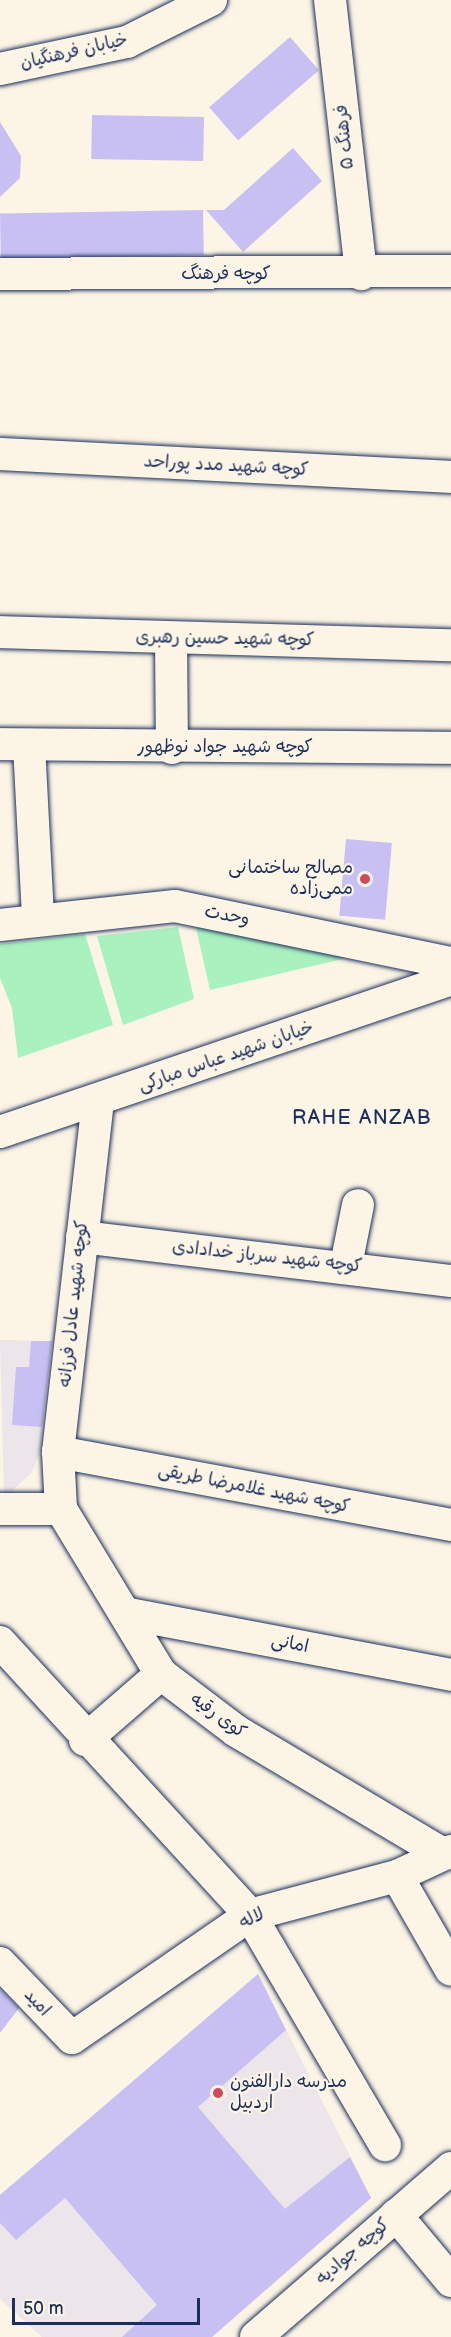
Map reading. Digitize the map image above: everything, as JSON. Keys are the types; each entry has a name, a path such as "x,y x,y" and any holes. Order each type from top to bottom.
{"street":[{"name":"خیابان فرهنگیان","path":"0,69 127,42 211,0"},
{"name":"فرهنگ ۵","path":"330,0 361,274"},
{"name":"کوچه فرهنگ","path":"0,274 361,274 451,271"},
{"name":"کوچه شهید مدد پوراحد","path":"0,454 451,477"},
{"name":"کوچه شهید حسین رهبری","path":"0,632 451,645"},
{"path":"171,638 172,748"},
{"path":"14,745 38,919"},
{"name":"کوچه شهید جواد نوظهور","path":"14,745 172,748 451,748"},
{"name":"وحدت","path":"0,925 38,919 174,906 451,963"},
{"name":"خیابان شهید عباس مبارکی","path":"0,1132 451,979"},
{"name":"کوچه شهید عادل فرزانه","path":"61,1509 58,1452 98,1100"},
{"path":"346,1265 358,1205"},
{"name":"کوچه شهید سرباز خدادادی","path":"82,1237 346,1265 451,1281"},
{"name":"کوچه شهید غلامرضا طریقی","path":"58,1452 451,1525"},
{"path":"3,1513 61,1509"},
{"name":"کوی رقیه","path":"61,1509 129,1614 161,1674 236,1731 447,1853"},
{"name":"امانی","path":"129,1614 451,1675"},
{"path":"0,1642 85,1740 250,1915 385,2145"},
{"path":"85,1740 161,1674"},
{"name":"لاله","path":"76,2036 250,1915 397,1876 447,1853"},
{"path":"397,1876 451,1970"},
{"name":"امید","path":"0,1963 67,2036 76,2036"},
{"name":"کوچه جوادیه","path":"267,2333 451,2168"},
{"path":"396,2215 451,2281"}],"shaded area":[{"path":"0,1340 52,1341 39,1455 32,1472 4,1499"},
{"name":"مدرسه دارالفنون اردبیل","path":"258,1974 371,2198 212,2337 42,2337 0,2299 0,2195"}],"green space":[{"path":"178,927 194,999 123,1025 97,936"},
{"path":"196,928 222,928 351,957 210,990"},
{"path":"85,934 113,1025 18,1058 12,1008 0,978 0,944"}],"building":[{"path":"290,37 319,70 238,140 209,107"},
{"path":"92,115 204,117 203,161 91,159"},
{"path":"0,122 21,156 20,178 0,197"},
{"path":"293,148 322,181 243,252 206,210 224,210"},
{"path":"203,210 204,255 1,259 0,214"},
{"name":"مصالح ساختمانی ممی‌زاده","path":"346,839 392,843 385,920 339,916"},
{"path":"31,1341 52,1341 42,1427 12,1425 16,1367 29,1367"},
{"name":"مدرسه دارالفنون اردبیل","path":"258,1974 286,2030 198,2107 285,2209 350,2157 371,2198 212,2337 122,2337 157,2305 65,2198 16,2240 0,2223 0,2195"},
{"path":"0,1989 19,2008 0,2033"}],"place":[{"name":"مصالح ساختمانی ممی‌زاده","path":"365,879"},
{"name":"مدرسه دارالفنون اردبیل","path":"218,2093"}],"district":[{"name":"RAHE ANZAB","path":"362,1118"}]}
